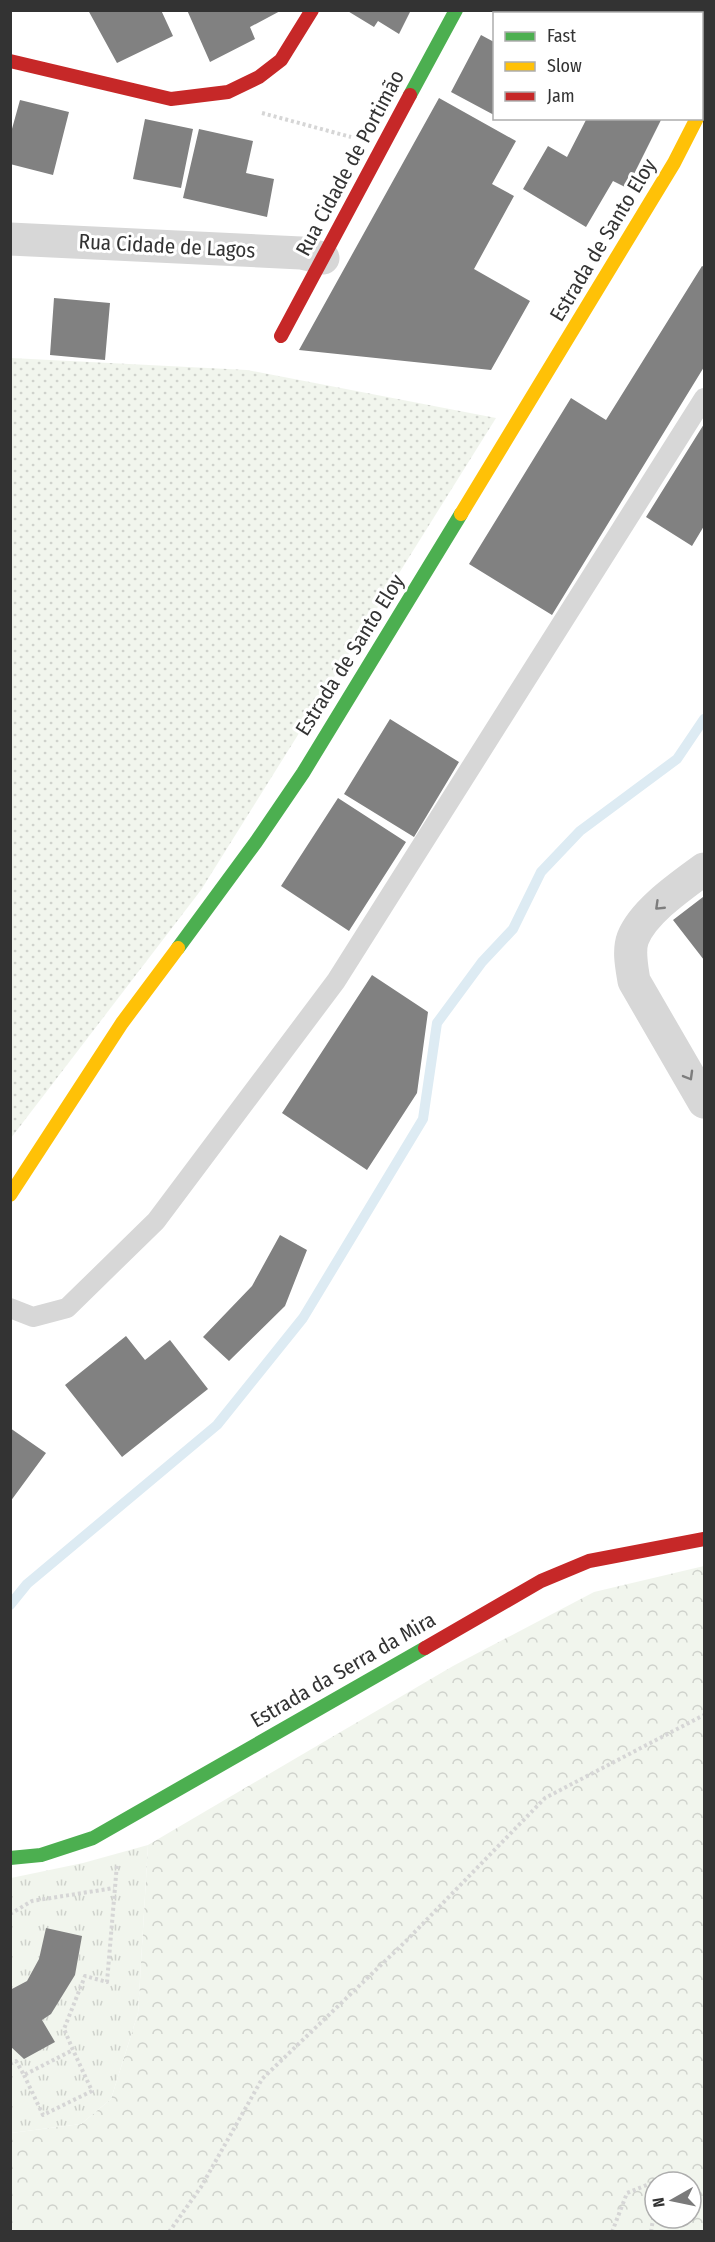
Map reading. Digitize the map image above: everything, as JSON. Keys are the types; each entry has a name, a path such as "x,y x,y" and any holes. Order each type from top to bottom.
{"street":[{"path":"10,61 171,99 228,92 259,77 281,60 312,10"},
{"name":"Rua Cidade de Portimão","path":"281,336 456,10"},
{"name":"Estrada de Santo Eloy","path":"10,1195 122,1023 256,842 303,773 668,174 697,120"},
{"name":"Rua Cidade de Lagos","path":"10,239 301,253 323,258"},
{"path":"705,869 678,888 644,920 632,940 631,959 634,981 705,1101"},
{"name":"Estrada da Serra da Mira","path":"10,1858 41,1855 93,1838 541,1581 589,1561 705,1539"}],"lane":[{"path":"10,1308 33,1317 67,1308 156,1221 336,981 705,398"}],"path":[{"path":"257,112 383,146"},
{"path":"169,2232 201,2187 262,2079 405,1942 545,1798 705,1714"},
{"path":"10,2064 16,2061 43,2115 92,2091 64,2029 85,1976 107,1982 120,1822"},
{"path":"10,1914 32,1901 114,1888"},
{"path":"24,2075 73,2050"},
{"path":"612,2232 627,2193 643,2187"}],"green space":[{"path":"11,358 247,370 496,418 201,890 11,1138"},
{"path":"704,1566 704,2231 11,2232 11,2133 81,2124 111,2099 138,2013 148,1845 453,1666 594,1592"},
{"path":"148,1845 138,2013 111,2099 81,2124 11,2133 11,1878 83,1863"}],"building":[{"path":"88,10 161,10 173,36 117,63"},
{"path":"187,10 282,10 250,27 255,39 210,62"},
{"path":"346,10 411,10 399,34 378,21 374,27"},
{"path":"481,35 493,41 493,114 451,92"},
{"path":"439,98 516,141 492,184 514,196 474,269 530,301 491,370 299,350"},
{"path":"20,100 69,112 53,175 10,164 10,136"},
{"path":"145,119 193,129 181,188 133,179"},
{"path":"586,120 661,120 627,188 613,181 586,227 523,189 548,146 567,157"},
{"path":"199,129 253,141 246,173 274,179 267,217 183,198"},
{"path":"702,266 704,267 704,367 552,615 469,564 571,398 606,420"},
{"path":"54,298 110,303 105,360 50,355"},
{"path":"704,424 704,526 692,546 646,517"},
{"path":"390,719 459,762 414,837 344,794"},
{"path":"338,798 406,842 349,931 281,886"},
{"path":"703,897 704,899 704,960 673,920"},
{"path":"372,975 428,1012 417,1093 367,1170 282,1113"},
{"path":"280,1235 307,1250 285,1306 229,1361 203,1337 252,1286"},
{"path":"126,1336 145,1360 170,1340 208,1389 122,1457 65,1385"},
{"path":"10,1428 46,1453 10,1502"},
{"path":"46,1928 82,1936 75,1975 51,2014 42,2020 55,2042 24,2059 10,2046 10,1990 27,1981 39,1959"}],"waterway":[{"path":"10,1605 27,1584 217,1425 303,1318 423,1119 437,1023 482,962 513,929 541,872 580,831 677,759 704,719"}],"traffic: fast":[{"path":"410,95 456,10"},
{"path":"178,948 256,842 303,773 461,514"},
{"path":"10,1858 41,1855 93,1838 425,1648"}],"traffic: slow":[{"path":"461,514 674,163 696,120"},
{"path":"10,1195 122,1023 178,948"}],"traffic: jam":[{"path":"10,61 171,99 228,92 259,77 281,60 312,10"},
{"path":"281,336 410,95"},
{"path":"425,1648 541,1581 589,1561 704,1539"}]}
